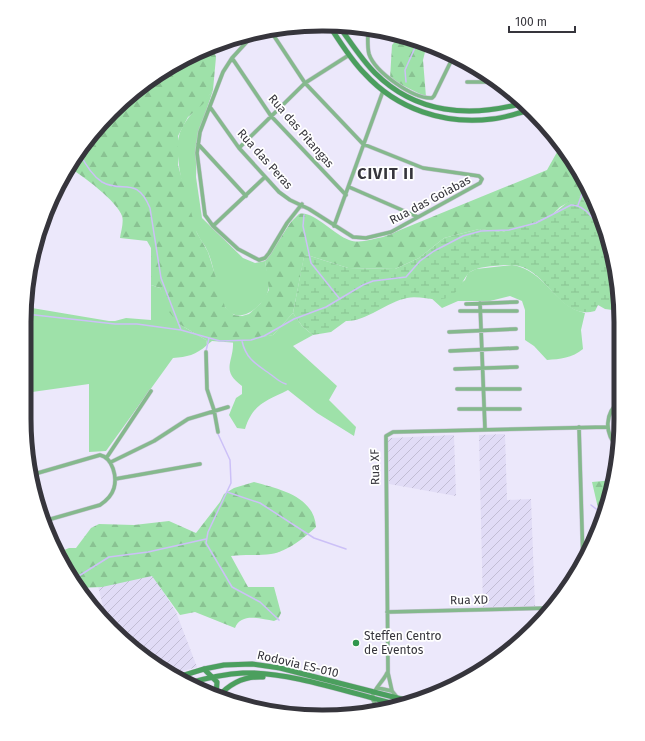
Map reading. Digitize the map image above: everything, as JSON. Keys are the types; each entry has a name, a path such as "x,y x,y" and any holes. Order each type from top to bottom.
{"main road":[{"path":"334,32 365,75 383,91 414,109 451,120 492,119 524,111"},
{"path":"343,32 378,76 401,93 419,102 442,109 476,112 488,111 517,104"},
{"name":"Rodovia ES-010","path":"185,675 204,669 239,664 268,666 401,699"},
{"path":"204,669 213,676 218,686 218,691"},
{"name":"Rodovia ES-010","path":"196,681 213,676 259,673 307,682 387,702"},
{"path":"222,692 233,683 243,679 258,677 301,684 307,682"}],"street":[{"path":"274,35 305,83 362,144"},
{"path":"368,35 369,54 374,65 403,88 426,98 432,98 434,96 451,61"},
{"path":"248,41 232,58 220,79 203,125 198,144 198,165 203,210 213,226 238,249 250,257 262,260 269,253 287,223 302,204"},
{"path":"239,148 305,83 349,54"},
{"name":"Rua das Pitangas","path":"232,58 271,116 346,195"},
{"path":"466,82 487,82"},
{"path":"334,226 349,187 362,144 383,91"},
{"name":"Rua das Peras","path":"210,107 239,148 265,177 286,197 302,204 334,226"},
{"path":"198,144 246,196"},
{"name":"Rua das Goiabas","path":"334,226 353,237 366,238 391,232 475,187 482,181 481,177 475,174 423,168 362,144"},
{"path":"213,226 265,177"},
{"path":"349,187 418,218"},
{"path":"466,304 516,302"},
{"path":"480,303 485,429"},
{"path":"460,312 517,310"},
{"path":"449,332 516,329"},
{"path":"450,351 517,348"},
{"path":"206,352 207,389 214,410 218,432"},
{"path":"455,369 517,367"},
{"path":"457,389 520,389"},
{"path":"106,457 151,391"},
{"path":"111,462 154,441 179,425 200,415 228,406"},
{"path":"613,441 607,427 611,411 614,408"},
{"path":"458,409 520,409"},
{"path":"579,427 583,550"},
{"name":"Rua XF","path":"397,698 392,691 388,673 386,436 393,432 607,427"},
{"path":"37,473 100,455 106,457 111,462 115,479 112,492 100,505 49,520"},
{"path":"115,479 200,464"},
{"name":"Rua XD","path":"387,612 544,608"},
{"path":"376,705 372,698 374,692 388,673"},
{"path":"378,688 392,691"}],"shaded area":[{"path":"505,434 507,500 531,499 535,606 483,607 479,435"},
{"path":"454,435 456,496 389,484 388,441 390,438"},
{"path":"153,575 176,612 197,667 179,672 145,650 130,638 103,611 104,610 98,586"}],"green space":[{"path":"396,41 426,50 423,60 426,97 390,79 392,45"},
{"path":"214,52 216,57 213,90 203,104 188,117 178,136 178,165 197,233 208,252 225,307 234,315 242,316 249,314 260,304 269,290 265,261 291,222 299,214 305,214 317,219 349,240 362,241 383,237 547,170 558,151 575,177 591,210 580,196 560,207 552,215 528,225 502,232 479,229 444,238 419,258 395,269 348,268 307,255 304,257 293,313 273,335 238,343 212,341 207,345 206,340 179,324 169,312 160,288 151,285 151,248 147,241 120,238 123,221 119,210 107,196 74,171 91,145 116,116 145,91 161,80 177,70"},
{"path":"213,90 197,140 196,177 202,218 243,258 255,263 265,261 269,280 268,291 261,303 250,312 243,315 230,313 225,307 208,252 193,224 182,184 178,156 179,136 181,129 189,117"},
{"path":"580,196 591,209 599,229 612,284 613,310 605,309 598,305 595,311 582,312 571,308 535,274 524,268 512,265 502,265 488,266 471,271 453,295 445,299 412,297 399,300 361,318 346,321 331,332 313,335 302,326 293,313 304,256 307,255 348,268 395,269 419,258 444,238 479,229 502,232 528,225 552,215 574,197"},
{"path":"512,265 524,268 542,281 565,303 574,309 585,313 581,330 583,349 570,356 547,360 534,346 525,340 525,310 522,301 510,296 490,301 458,301 442,308 430,297 441,299 465,280 468,273 476,269"},
{"path":"151,285 160,288 179,324 206,340 207,345 191,355 173,358 106,451 89,452 89,384 31,392 32,308 109,321 126,318 151,320"},
{"path":"293,313 302,326 313,335 293,346 337,386 329,400 356,427 354,436 317,413 288,390 267,400 257,408 248,420 245,429 237,428 229,415 236,398 242,394 242,386 231,375 230,370 233,342 273,335"},
{"path":"607,481 597,517 598,508 592,482"},
{"path":"254,482 284,491 302,501 314,516 316,527 295,544 277,553 266,555 231,556 248,587 274,587 281,613 278,619 274,621 258,618 247,618 238,623 235,628 195,612 180,615 152,576 102,587 85,588 63,551 69,548 76,548 91,528 99,524 134,525 169,521 196,533 220,502 224,494 234,488"}],"waterway":[{"path":"406,82 405,70 416,46"},
{"path":"82,158 91,172 102,182 110,185 134,188 145,198 150,208 161,278 181,330"},
{"path":"578,205 583,192"},
{"path":"31,315 115,324 137,324 181,330 220,341 251,340 264,336 294,319 326,307 363,285 373,281 406,277 420,261 434,251 463,236 481,231 509,230 536,223 571,205 584,209 594,220 599,228"},
{"path":"304,215 303,226 311,263 339,298"},
{"path":"206,351 209,338"},
{"path":"242,341 246,352 252,360 278,380 286,384"},
{"path":"218,434 230,460 231,483 208,532 206,543 232,587 260,602 279,620"},
{"path":"227,492 260,503 314,538 346,549"},
{"path":"591,505 599,511"},
{"path":"78,577 109,557 148,552 206,539"}],"place":[{"name":"Steffen Centro de Eventos","path":"356,643"}],"district":[{"name":"CIVIT II","path":"386,173"}]}
